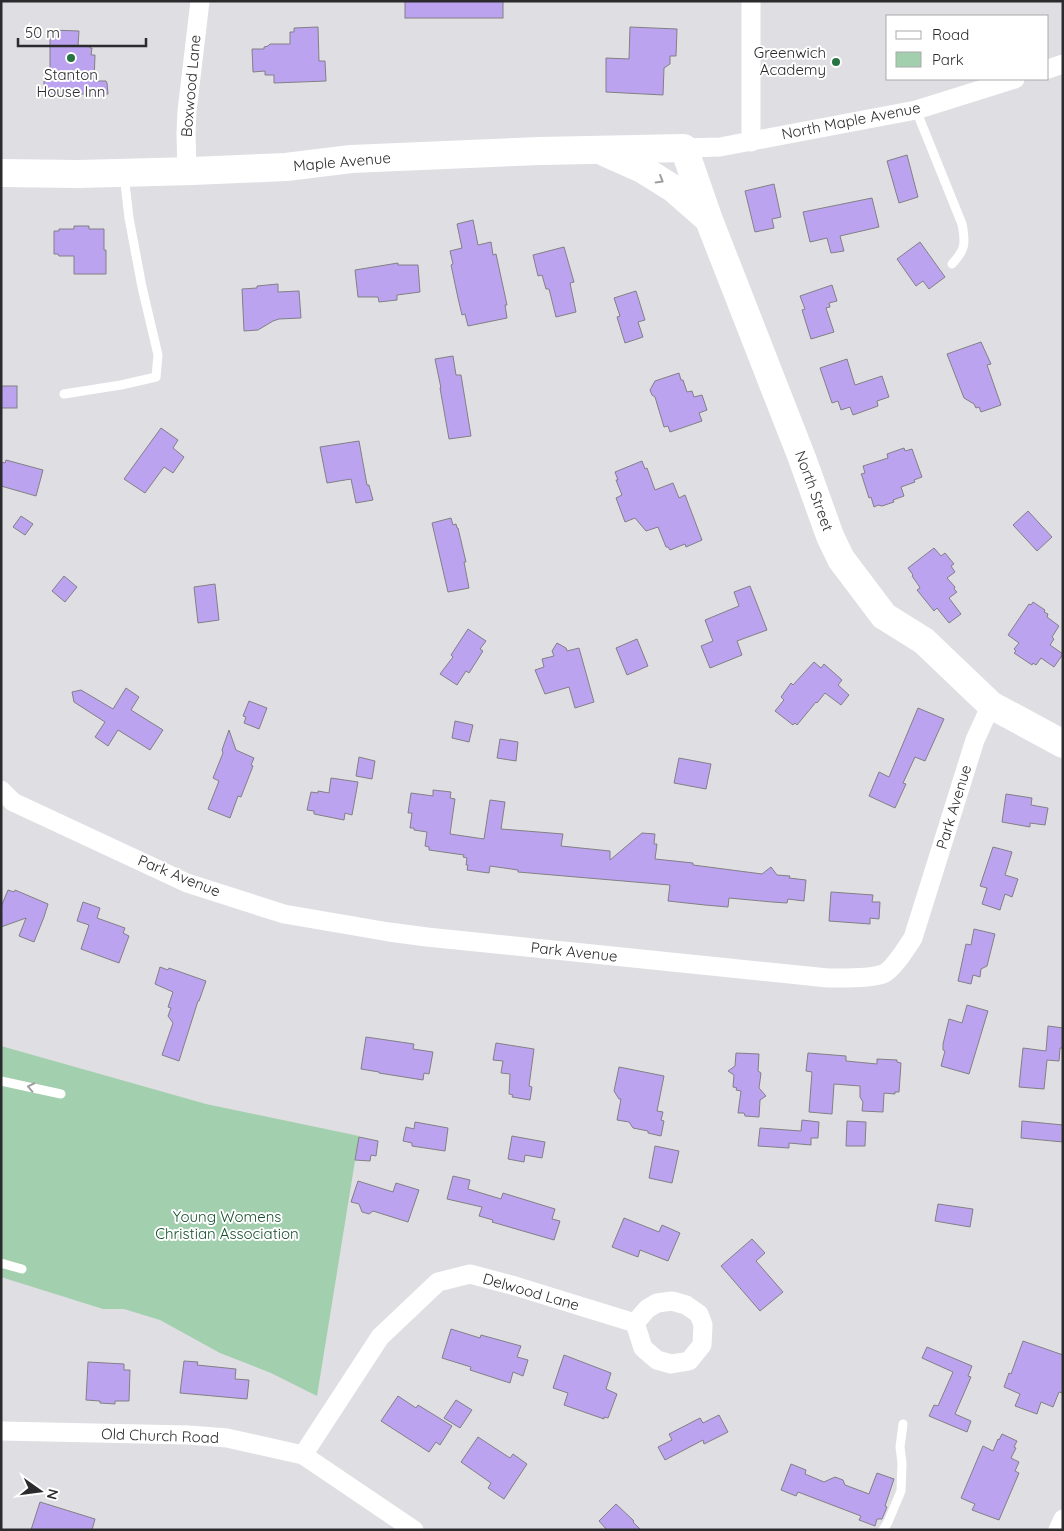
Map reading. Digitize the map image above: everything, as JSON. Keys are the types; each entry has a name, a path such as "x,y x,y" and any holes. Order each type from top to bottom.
{"main road":[{"name":"Maple Avenue","path":"1,173 187,171 286,167 351,159 540,150 684,148"},
{"name":"North Street","path":"684,148 830,536 841,559 884,616 924,640 991,705 1063,744"},
{"path":"600,150 642,169 674,188 710,220"}],"street":[{"name":"Boxwood Lane","path":"187,171 187,111 200,1"},
{"path":"751,1 751,142"},
{"path":"1049,69 1063,64"},
{"name":"North Maple Avenue","path":"684,148 720,147 751,142 916,110 1012,80"},
{"name":"Park Avenue","path":"5,797 187,883 284,914 427,937 828,978 858,978 884,974 902,956 913,938 975,740 991,705"},
{"name":"Delwood Lane","path":"303,1455 380,1338 438,1282 470,1274 635,1322"},
{"name":"Old Church Road","path":"1,1431 189,1435 227,1438 303,1455 414,1530"},
{"path":"1058,1530 1063,1519"}],"lane":[{"path":"916,110 962,224 964,241 962,253 952,264"},
{"path":"64,394 121,385 156,377 158,355 128,218 124,172"},
{"path":"1,1080 61,1094"},
{"path":"1,1263 22,1269"},
{"path":"883,1530 900,1491 902,1463 900,1447 903,1424"}],"green space":[{"name":"Young Womens Christian Association","path":"1,1046 206,1104 359,1136 317,1396 271,1373 220,1353 160,1320 124,1309 103,1309 1,1277"}],"building":[{"path":"405,1 503,1 503,18 405,18"},
{"path":"318,27 319,61 325,61 326,81 274,83 274,75 265,75 265,71 253,72 252,49 264,49 264,47 270,44 290,44 290,32 294,32 294,28"},
{"path":"630,27 677,29 676,56 670,56 670,64 664,68 663,95 606,92 606,58 629,59"},
{"path":"50,30 79,31 78,46 90,46 92,48 91,55 95,55 94,81 106,81 108,94 105,94 106,96 60,94 59,96 44,96 44,81 50,81"},
{"path":"907,155 918,197 899,203 887,161"},
{"path":"774,184 781,217 772,219 774,228 755,232 745,191"},
{"path":"872,198 879,227 840,236 844,251 831,253 827,238 810,242 803,212"},
{"path":"473,220 478,245 491,242 493,255 496,254 507,305 505,305 507,318 468,326 465,314 462,315 451,265 453,264 450,251 462,248 457,224"},
{"path":"74,226 104,229 106,274 74,274 74,256 54,254 54,231 74,229"},
{"path":"920,242 945,277 929,289 923,281 916,286 897,259"},
{"path":"564,247 574,282 570,283 576,312 556,317 549,289 546,289 542,275 538,276 533,255"},
{"path":"398,263 398,265 418,265 420,292 397,295 397,300 379,302 378,297 358,297 355,270"},
{"path":"278,284 278,292 299,291 301,318 279,319 258,330 244,331 242,289"},
{"path":"832,285 837,301 829,303 830,307 826,308 834,332 811,339 802,310 805,309 800,296"},
{"path":"636,291 645,320 638,322 643,337 625,343 617,317 620,316 614,298"},
{"path":"981,342 991,364 987,365 1001,405 981,412 979,407 976,408 974,404 964,398 947,354"},
{"path":"453,356 456,375 461,375 471,436 449,439 435,359"},
{"path":"847,359 855,385 882,376 889,397 877,401 878,406 853,415 850,407 841,410 838,401 832,403 820,368"},
{"path":"679,373 687,392 692,391 694,397 702,395 707,410 699,413 702,421 670,432 668,426 664,427 655,397 650,390 655,381"},
{"path":"1,386 17,386 17,408 1,408"},
{"path":"161,428 178,440 173,448 184,457 173,473 164,467 145,493 124,479"},
{"path":"359,441 367,485 369,485 373,500 356,503 351,479 327,483 320,447"},
{"path":"904,448 905,451 912,449 922,477 914,480 915,482 901,487 904,496 893,500 894,502 874,507 861,474 865,473 863,466 888,458 887,454"},
{"path":"6,460 43,470 36,496 1,486 1,462 5,463"},
{"path":"642,461 645,469 647,468 655,490 673,483 679,498 685,495 702,540 686,547 685,544 670,550 666,547 658,527 646,531 635,518 625,522 616,498 622,495 615,472"},
{"path":"1028,511 1052,537 1037,551 1013,525"},
{"path":"21,516 33,524 25,535 13,527"},
{"path":"451,518 453,525 456,524 458,528 466,562 464,562 469,588 448,592 432,523"},
{"path":"934,548 941,556 945,553 954,564 951,566 955,572 947,578 957,592 949,598 961,614 949,623 937,608 934,611 917,590 920,588 908,568"},
{"path":"64,576 77,587 65,602 52,591"},
{"path":"215,584 219,620 198,623 194,587"},
{"path":"750,586 767,630 737,641 742,655 710,668 701,646 713,641 705,620 739,606 734,592"},
{"path":"1033,602 1045,610 1044,612 1048,614 1047,617 1059,626 1052,637 1054,639 1050,645 1063,654 1054,667 1041,658 1036,665 1033,663 1032,665 1014,653 1016,651 1014,649 1019,643 1008,635 1029,604 1031,605"},
{"path":"468,629 486,641 480,649 483,651 469,673 466,671 457,685 440,674 453,657 451,655"},
{"path":"637,639 648,666 627,675 616,648"},
{"path":"557,643 566,648 567,651 579,648 594,702 575,708 569,687 545,694 535,670 544,667 542,659 554,656 552,651"},
{"path":"814,662 821,668 824,664 842,680 838,685 849,695 841,705 825,693 797,725 795,723 793,725 775,711 784,700 781,697 791,683 793,685"},
{"path":"126,688 139,697 131,710 163,730 150,750 118,730 108,746 95,737 105,722 74,702 72,692 81,690 113,709"},
{"path":"249,701 267,708 259,729 244,723 246,717 243,716"},
{"path":"918,708 944,719 925,761 915,757 903,783 906,784 895,808 869,796 879,772 889,777"},
{"path":"455,721 473,725 469,742 452,738"},
{"path":"229,730 236,750 254,758 251,765 253,766 241,797 238,796 230,818 208,809 219,781 213,778 223,753 222,750"},
{"path":"500,739 518,742 516,761 497,758"},
{"path":"359,757 375,761 372,779 356,776"},
{"path":"679,758 711,764 706,789 674,783"},
{"path":"331,778 358,782 352,815 345,813 344,820 314,814 314,811 307,810 311,792 329,793"},
{"path":"433,790 451,792 450,798 455,799 450,834 484,839 490,800 505,802 501,829 563,834 561,846 610,851 610,860 642,833 655,834 654,844 657,844 655,859 762,874 771,867 777,875 806,880 804,901 788,899 787,903 729,898 728,907 705,905 668,901 670,885 518,872 518,870 490,866 489,873 467,870 467,858 463,857 464,855 429,850 429,847 425,846 427,832 410,828 412,813 408,813 411,793 433,796"},
{"path":"1006,794 1032,798 1031,805 1048,808 1045,825 1030,823 1030,827 1002,822"},
{"path":"993,847 1012,852 1005,875 1018,879 1012,897 1005,894 1000,910 982,904 987,888 980,886"},
{"path":"8,890 14,892 15,890 48,904 34,942 19,936 26,918 1,927 1,907"},
{"path":"831,892 873,895 872,902 880,902 879,919 870,918 870,924 829,921"},
{"path":"83,902 100,908 97,918 125,928 123,933 129,936 119,963 81,949 89,925 77,921"},
{"path":"974,929 995,934 987,966 981,969 980,977 973,975 971,984 958,981 966,944 971,945"},
{"path":"160,967 168,970 169,968 206,981 179,1061 162,1055 173,1023 168,1016 171,1008 168,1007 173,992 155,984"},
{"path":"967,1005 988,1011 969,1074 941,1066 945,1051 943,1050 943,1044 949,1019 962,1023"},
{"path":"1048,1026 1063,1028 1063,1048 1060,1048 1059,1061 1047,1060 1044,1089 1019,1087 1023,1048 1046,1051"},
{"path":"366,1037 414,1044 413,1049 433,1052 429,1074 424,1073 423,1080 361,1069"},
{"path":"496,1043 534,1049 529,1086 532,1087 530,1100 512,1097 513,1095 509,1094 510,1074 501,1073 503,1061 493,1060"},
{"path":"736,1053 759,1054 758,1071 761,1073 759,1088 766,1096 760,1100 759,1117 745,1116 744,1113 738,1113 741,1091 733,1087 734,1075 728,1071 735,1066"},
{"path":"808,1053 846,1056 846,1061 877,1064 877,1059 897,1060 897,1062 901,1063 899,1092 895,1092 895,1094 884,1093 883,1112 862,1111 863,1102 860,1097 860,1086 834,1084 832,1114 809,1112 812,1072 806,1071"},
{"path":"619,1067 664,1076 657,1111 663,1112 661,1120 664,1121 661,1136 633,1128 629,1122 617,1120 621,1099 619,1099 614,1091"},
{"path":"802,1120 819,1122 818,1138 811,1138 811,1145 789,1143 789,1148 758,1146 760,1128 801,1131"},
{"path":"847,1121 866,1122 865,1146 846,1146"},
{"path":"1022,1121 1063,1125 1063,1142 1021,1138"},
{"path":"415,1122 448,1128 445,1151 412,1146 412,1143 403,1141 406,1127 414,1129"},
{"path":"512,1136 545,1142 542,1158 525,1155 524,1162 508,1159"},
{"path":"359,1137 378,1141 376,1156 371,1155 370,1161 355,1160"},
{"path":"655,1146 679,1151 672,1183 649,1178"},
{"path":"453,1176 470,1180 468,1189 501,1199 503,1193 555,1209 552,1219 560,1221 554,1240 492,1222 493,1220 479,1216 482,1207 447,1199"},
{"path":"358,1181 393,1192 396,1183 419,1190 408,1222 373,1211 369,1214 362,1212 359,1204 351,1202"},
{"path":"938,1204 973,1209 970,1227 935,1221"},
{"path":"624,1218 659,1232 662,1225 680,1233 668,1261 640,1250 638,1257 612,1247"},
{"path":"752,1239 765,1253 756,1261 783,1292 760,1311 721,1266"},
{"path":"451,1329 480,1338 481,1335 521,1346 517,1357 528,1360 523,1376 513,1372 510,1383 470,1370 471,1367 442,1358"},
{"path":"1023,1341 1063,1355 1063,1393 1059,1392 1053,1407 1041,1402 1037,1414 1015,1406 1020,1394 1004,1387 1009,1373 1011,1374"},
{"path":"927,1347 972,1366 968,1376 971,1377 955,1414 971,1421 967,1432 929,1416 934,1405 938,1406 953,1372 922,1358"},
{"path":"564,1355 611,1373 606,1389 617,1394 608,1418 604,1417 604,1419 564,1405 568,1393 553,1388"},
{"path":"184,1361 198,1362 197,1365 236,1369 235,1379 249,1380 247,1399 180,1393"},
{"path":"88,1362 124,1364 124,1370 130,1370 129,1401 115,1401 115,1404 86,1400"},
{"path":"398,1396 416,1408 418,1405 452,1426 440,1445 436,1442 429,1452 381,1421"},
{"path":"456,1400 472,1410 460,1428 444,1418"},
{"path":"719,1415 728,1432 704,1444 703,1440 665,1460 658,1447 672,1440 669,1434 700,1418 703,1423"},
{"path":"1002,1434 1017,1441 1011,1458 1019,1462 1015,1471 1019,1473 999,1520 972,1510 975,1504 961,1498 983,1446 993,1451"},
{"path":"478,1437 510,1458 513,1454 527,1464 504,1499 488,1488 491,1483 461,1462"},
{"path":"791,1464 806,1470 805,1474 824,1482 835,1477 843,1480 845,1485 869,1494 877,1473 894,1479 882,1519 877,1519 875,1526 859,1520 861,1516 798,1492 796,1496 781,1490"},
{"path":"40,1502 95,1519 92,1530 31,1530"},
{"path":"616,1504 641,1530 607,1530 599,1521"}],"place":[{"name":"Stanton House Inn","path":"71,58"},
{"name":"Greenwich Academy","path":"836,62"}]}
